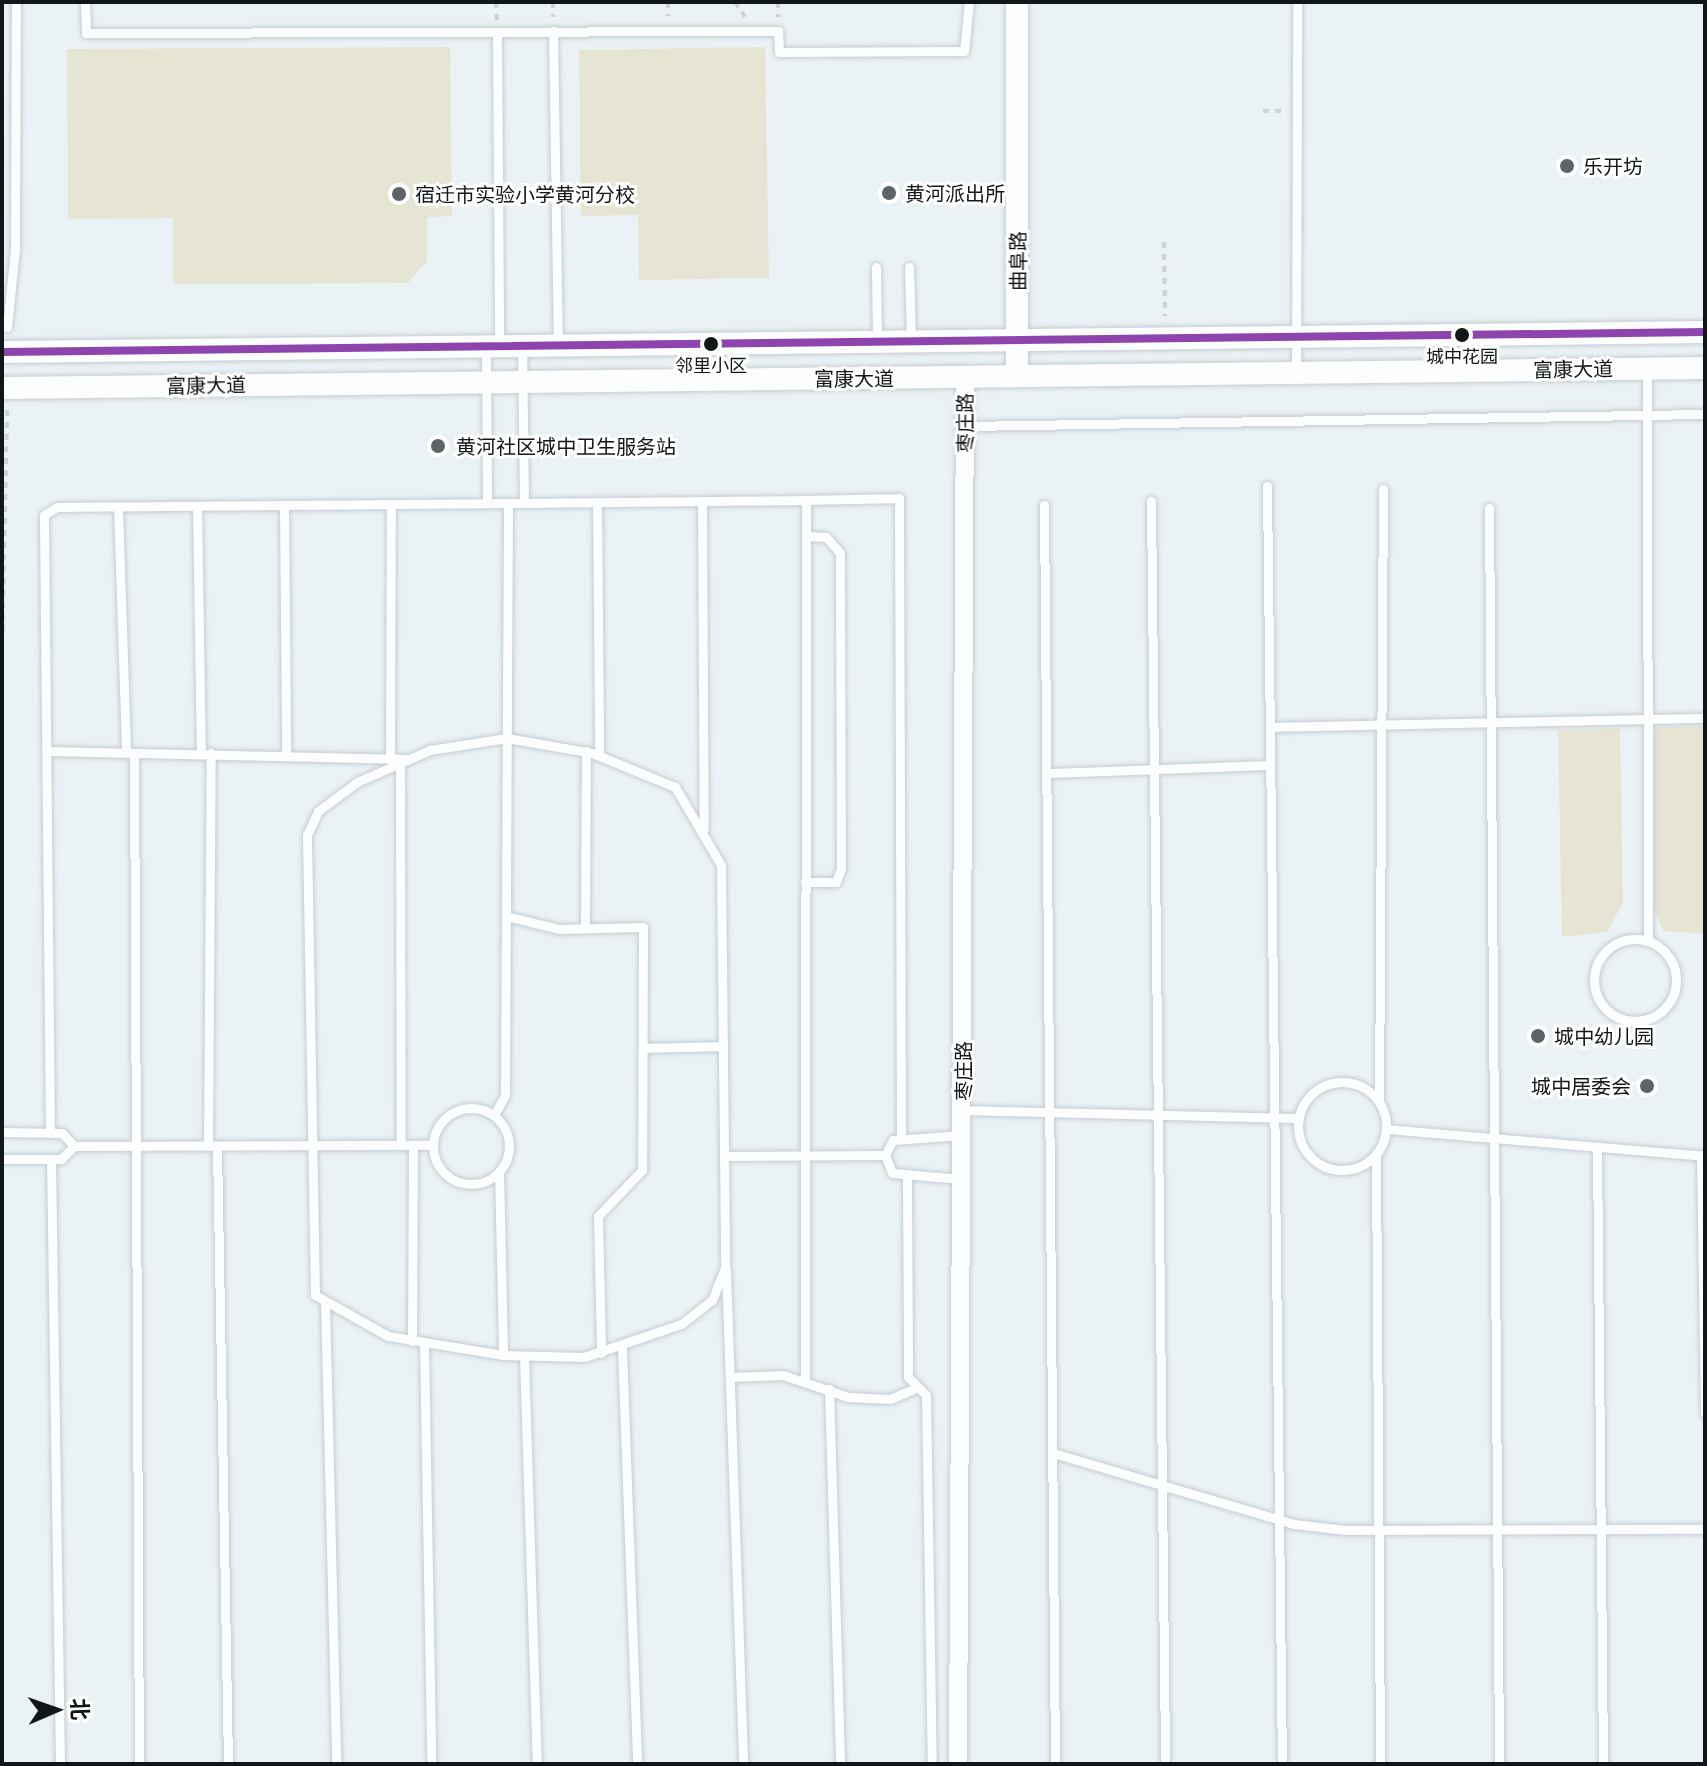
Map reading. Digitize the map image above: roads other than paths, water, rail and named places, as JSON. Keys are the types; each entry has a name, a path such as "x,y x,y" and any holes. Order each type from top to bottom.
{"street":[{"name":"曲阜路","path":"1017,2 1017,376"},
{"name":"富康大道","path":"2,352 558,350 1705,332"},
{"name":"富康大道","path":"5,388 1705,368"},
{"name":"枣庄路","path":"958,1764 965,377"}],"lane":[{"path":"7,327 15,250 16,2"},
{"path":"85,2 86,33 778,31 779,52 964,51 969,2"},
{"path":"1296,372 1297,2"},
{"path":"553,31 558,350"},
{"path":"487,503 486,381 492,350 497,32"},
{"path":"876,267 878,344"},
{"path":"909,267 911,344"},
{"path":"522,350 524,503"},
{"path":"1647,368 1648,941 1675,969 1673,996 1644,1021 1617,1018 1593,986 1599,959 1620,941 1648,941"},
{"path":"965,426 1705,414"},
{"path":"1267,486 1282,1764"},
{"path":"1380,1764 1376,1154 1386,1129 1379,1102 1383,489"},
{"path":"50,1133 52,751 44,515 57,507 899,498 901,1139"},
{"path":"805,1380 806,500"},
{"path":"702,501 704,833"},
{"path":"1151,501 1165,1764"},
{"path":"597,502 599,755"},
{"path":"494,1115 505,1095 508,503"},
{"path":"391,504 399,760 401,1145"},
{"path":"284,505 286,755"},
{"path":"1044,505 1049,773 1055,1764"},
{"path":"197,506 206,753 228,1764"},
{"path":"118,507 130,753 131,1146 139,1764"},
{"path":"1489,508 1499,1764"},
{"path":"805,882 836,882 841,869 840,553 826,537 806,536"},
{"path":"1270,727 1705,718"},
{"path":"52,751 399,760 507,738 586,751 675,787 721,865 725,1268 743,1764"},
{"path":"585,928 586,751"},
{"path":"399,760 318,811 307,835 315,1295 388,1336 412,1341 503,1355 601,1353 622,1348 681,1324 712,1300 725,1268"},
{"path":"1049,773 1270,765"},
{"path":"506,916 585,928 643,927 642,1170 598,1216 601,1353"},
{"path":"643,1048 723,1046"},
{"path":"1376,1154 1352,1169 1325,1167 1304,1148 1299,1118 1327,1084 1357,1084 1379,1102"},
{"path":"494,1115 458,1109 439,1124 432,1145 452,1179 476,1184 499,1172"},
{"path":"963,1110 1158,1110 1299,1118"},
{"path":"494,1115 509,1149 499,1172 503,1355"},
{"path":"1386,1129 1496,1141 1703,1155 1705,1413"},
{"path":"2,1132 62,1133 74,1146"},
{"path":"724,1156 885,1155 901,1139 963,1135"},
{"path":"412,1341 413,1145"},
{"path":"2,1159 51,1159 74,1146 432,1145"},
{"path":"1597,1148 1603,1764"},
{"path":"885,1155 892,1173 962,1179"},
{"path":"51,1159 60,1764"},
{"path":"907,1174 908,1377 926,1395 932,1764"},
{"path":"325,1302 336,1764"},
{"path":"424,1343 431,1764"},
{"path":"622,1348 637,1764"},
{"path":"524,1356 537,1764"},
{"path":"730,1377 805,1380 829,1389 890,1399 918,1387"},
{"path":"829,1389 840,1764"},
{"path":"1053,1453 1279,1519 1378,1530 1705,1529"}],"place":[{"name":"乐开坊","path":"1567,166"},
{"name":"黄河派出所","path":"889,193"},
{"name":"宿迁市实验小学黄河分校","path":"399,194"},
{"name":"城中花园","path":"1462,335"},
{"name":"邻里小区","path":"711,344"},
{"name":"黄河社区城中卫生服务站","path":"438,446"},
{"name":"城中幼儿园","path":"1538,1036"},
{"name":"城中居委会","path":"1647,1086"}]}
